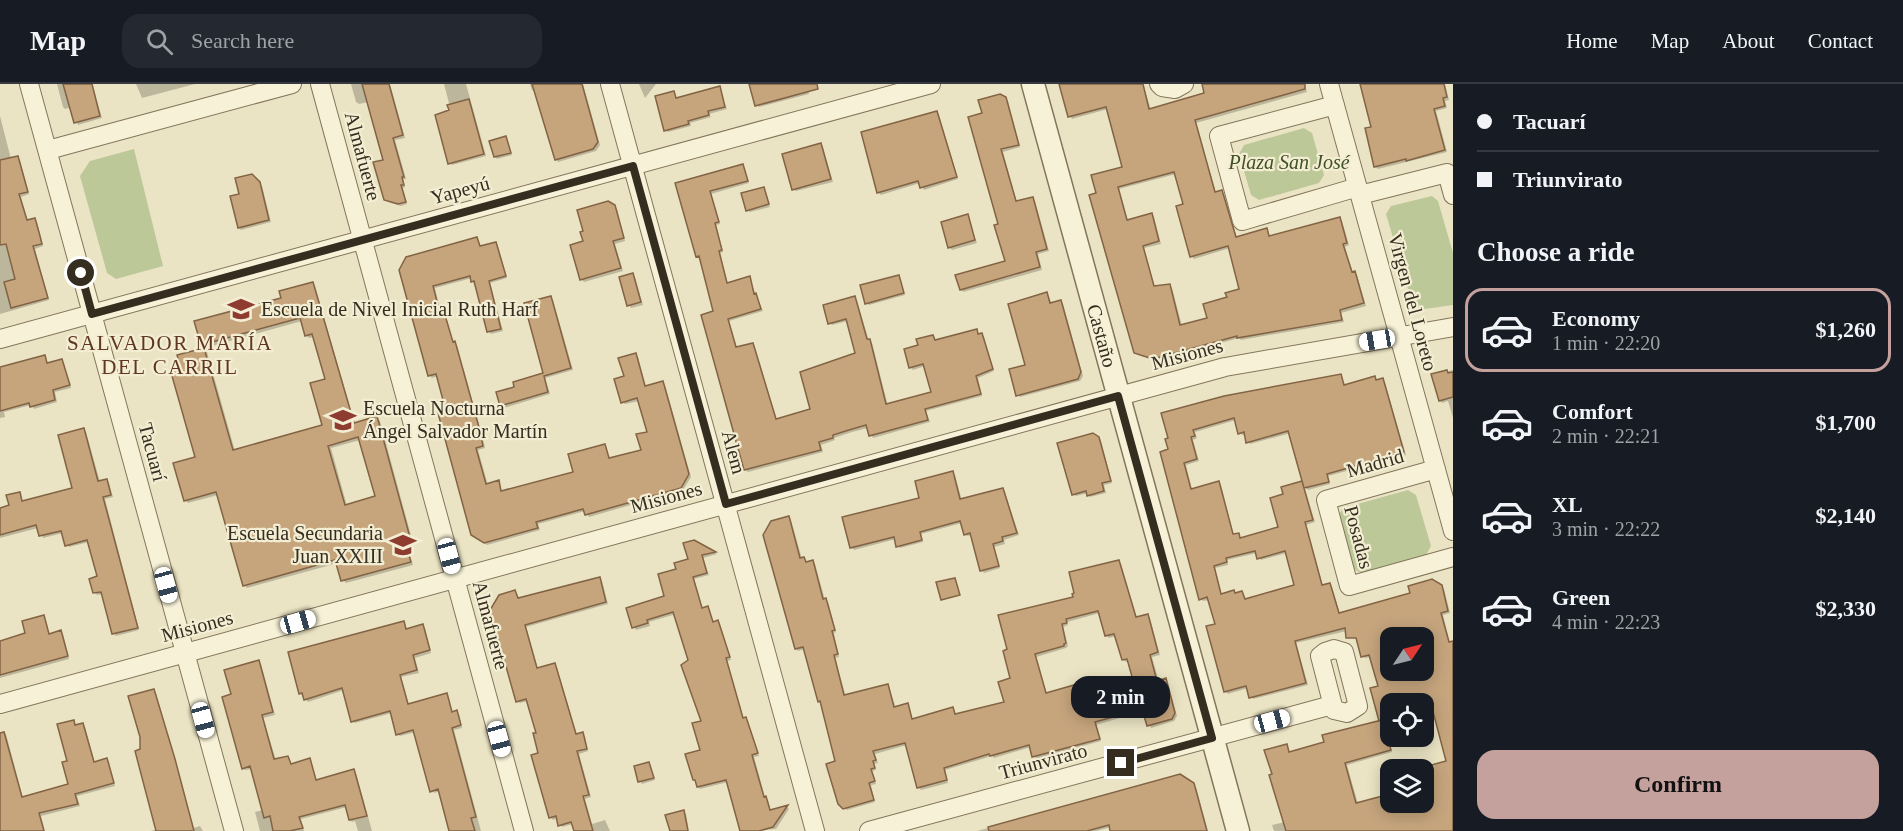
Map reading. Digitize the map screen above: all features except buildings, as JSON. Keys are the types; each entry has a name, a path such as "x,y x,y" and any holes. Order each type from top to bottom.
{"street":[{"name":"Tacuarí","path":"29,84 234,831"},
{"path":"48,150 292,84"},
{"name":"Almafuerte","path":"320,84 524,831"},
{"name":"Alem","path":"610,84 815,831"},
{"name":"Yapeyú","path":"0,339 931,84"},
{"name":"Castaño","path":"1033,84 1238,831"},
{"path":"1159,84 1171,89 1184,84"},
{"name":"Virgen del Loreto","path":"1329,84 1453,531"},
{"path":"1335,105 1220,136 1242,221 1359,191 1447,173 1453,195"},
{"name":"Misiones","path":"0,704 1225,367 1453,327"},
{"name":"Madrid","path":"1326,500 1436,469"},
{"name":"Posadas","path":"1326,500 1349,586 1453,557"},
{"name":"Triunvirato","path":"869,831 1332,705"}],"green space":[{"name":"Plaza San José","path":"1304,128 1312,133 1324,175 1319,183 1259,200 1251,195 1239,154 1244,145"},
{"path":"134,149 163,266 116,279 107,273 80,176 90,161"},
{"path":"1432,196 1438,201 1453,253 1453,305 1418,310 1413,306 1386,214 1391,206"},
{"path":"1408,490 1416,495 1431,546 1426,555 1361,573 1352,568 1338,516 1343,508"}],"place":[{"name":"Escuela de Nivel Inicial Ruth Harf","path":"241,309"},
{"name":"Escuela Nocturna Ángel Salvador Martín","path":"343,420"},
{"name":"Escuela Secundaria Juan XXIII","path":"403,545"}],"district":[{"name":"SALVADOR MARÍA DEL CARRIL","path":"170,355"}],"route":[{"path":"81,273 92,314 633,166 726,504 1118,396 1212,738 1121,763"}]}
